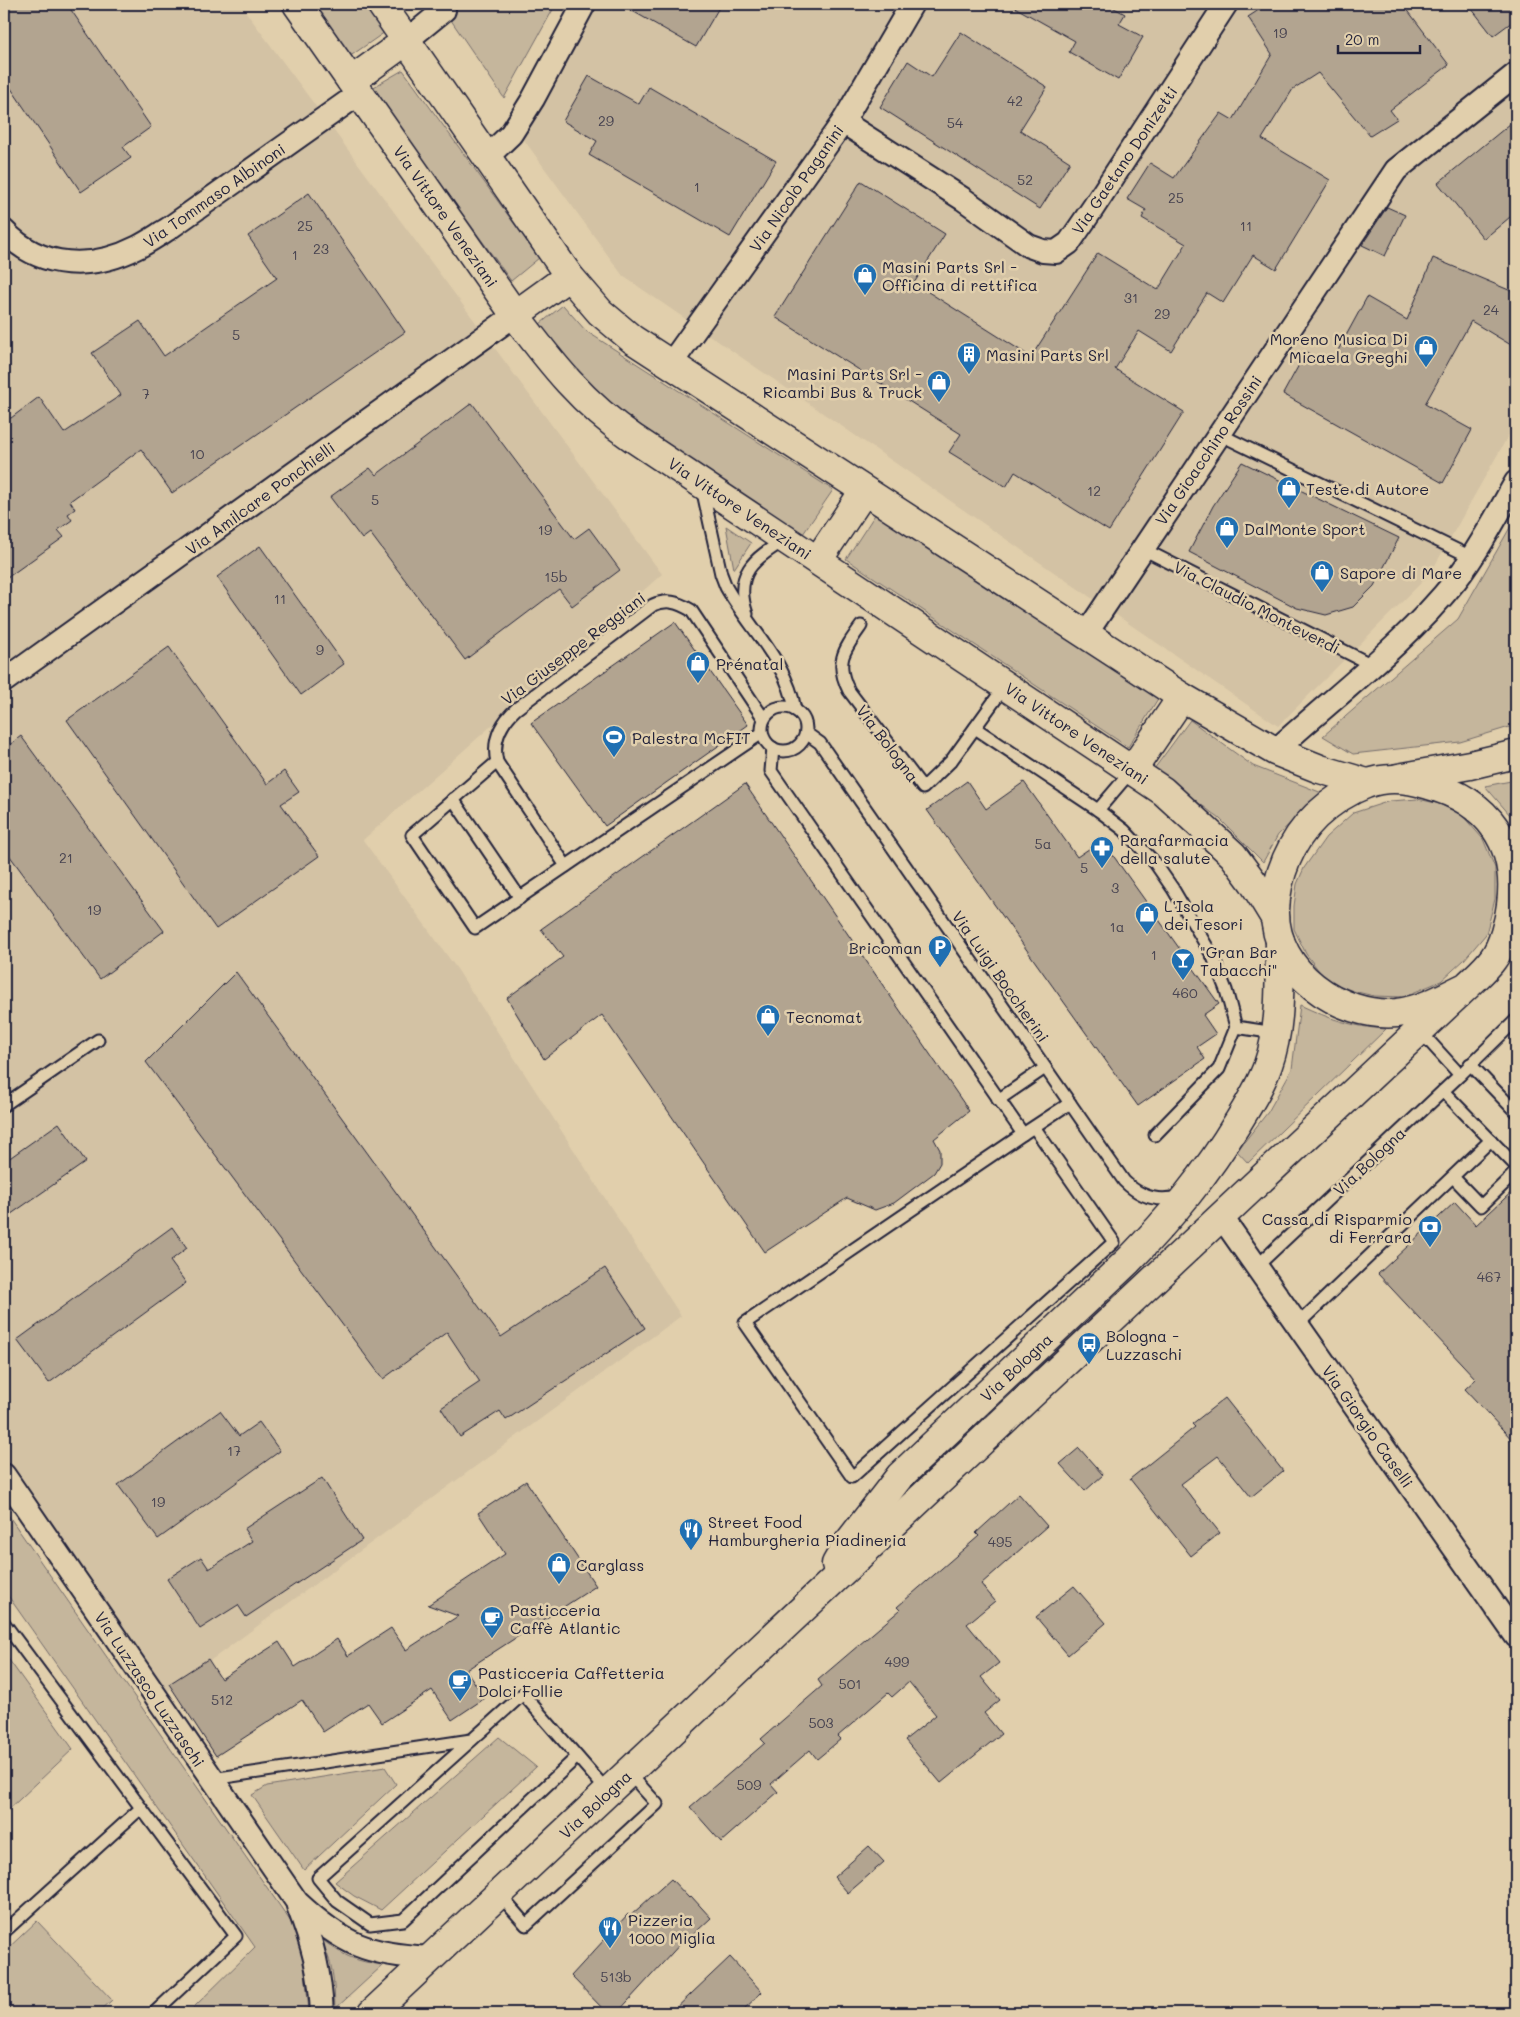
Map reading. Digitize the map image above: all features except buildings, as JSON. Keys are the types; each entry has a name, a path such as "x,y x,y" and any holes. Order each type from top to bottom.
{"main road":[{"name":"Via Vittore Veneziani","path":"297,4 515,316 558,371 600,414 1163,791 1233,855 1253,882 1278,928"},
{"path":"381,4 569,276 600,312 632,339 1182,697 1275,750 1320,769 1367,783"},
{"path":"355,87 406,41"},
{"path":"515,316 569,276"},
{"path":"818,560 864,491"},
{"path":"1132,769 1182,697"},
{"name":"Via Bologna","path":"817,1595 848,1543 900,1476 1128,1261 1191,1192 1224,1146 1255,1094 1268,1064 1275,1033 1278,1005 1278,928 1275,899 1279,880 1290,850 1308,824 1334,800 1367,783 1470,765 1516,754"},
{"name":"Via Bologna","path":"1394,779 1424,783 1453,792 1467,799 1484,815 1502,837 1510,860 1513,886 1508,922 1494,958"},
{"name":"Via Bologna","path":"1278,928 1297,970 1315,987 1338,1003 1362,1010 1396,1013 1428,1005 1467,986"},
{"name":"Via Bologna","path":"372,2013 1420,1031 1516,937"},
{"name":"Via Bologna","path":"1221,1216 1215,1188 1224,1146"}],"street":[{"path":"406,41 444,10 440,4"},
{"path":"487,157 511,134 534,99 584,4"},
{"name":"Via Nicolò Paganini","path":"670,365 843,122 912,4"},
{"name":"Via Gaetano Donizetti","path":"843,122 963,199 1028,246 1043,251 1056,252 1069,243 1094,208 1226,4"},
{"name":"Via Gioacchino Rossini","path":"1086,634 1396,170 1516,74"},
{"name":"Via Tommaso Albinoni","path":"4,232 27,250 43,258 67,263 91,263 139,247 168,229 355,87"},
{"name":"Via Amilcare Ponchielli","path":"4,681 515,316"},
{"path":"1275,750 1372,665 1431,609 1457,579 1516,482"},
{"name":"Via Giorgio Caselli","path":"1221,1216 1516,1636"},
{"name":"Via Luzzasco Luzzaschi","path":"4,1475 297,1902 318,1922 358,1946 386,1954 431,1958"},
{"name":"Via Luzzasco Luzzaschi","path":"297,1902 319,1973 322,2013"}],"lane":[{"path":"1219,434 1471,557"},
{"name":"Via Luigi Boccherini","path":"700,481 721,574 732,597 774,657 787,680 795,710 804,721 806,733 820,743 1124,1182 1133,1190 1154,1199 1167,1199 1191,1192"},
{"name":"Via Luigi Boccherini","path":"751,625 742,600 742,584 747,573 762,555 786,539"},
{"name":"Via Claudio Monteverdi","path":"1143,549 1372,665"},
{"name":"Via Giuseppe Reggiani","path":"497,762 495,744 508,716 652,605 663,601 682,605 691,610 764,719"},
{"name":"Via Bologna","path":"861,626 845,649 842,677 849,691 923,788 951,761 1006,685"},
{"path":"795,710 778,708 770,712 764,719 762,732 767,744 773,748 787,751 795,748 802,741 806,733"},
{"path":"975,728 1098,810 1124,830 1155,864 1173,889 1213,958 1226,990 1236,1027 1219,1068 1155,1135"},
{"path":"566,866 497,762 412,835 475,928 520,898 762,732"},
{"path":"773,748 771,771 1023,1134"},
{"path":"1098,810 1132,769"},
{"path":"453,799 520,898"},
{"name":"Via Bologna","path":"1256,1267 1516,1020"},
{"path":"1236,1027 1275,1033"},
{"path":"1420,1031 1460,1074"},
{"path":"4,1105 98,1040"},
{"path":"1470,1064 1516,1112"},
{"path":"998,1100 1045,1068"},
{"path":"1442,1091 1516,1166"},
{"path":"1034,1127 1114,1242 852,1477 745,1323 1023,1134 1070,1103"},
{"path":"1297,1325 1491,1140"},
{"path":"1453,1177 1481,1206 1516,1172"},
{"path":"4,1623 236,1936 154,2013"},
{"path":"577,1757 403,1920 370,1924 337,1901 318,1878 523,1694 608,1792"},
{"path":"212,1779 471,1740"},
{"path":"499,1894 526,1925 657,1804 628,1772"},
{"path":"4,1932 141,1808"}],"shaded area":[{"path":"4,4 240,4 662,574 363,840 457,969 681,1316 151,1704 4,1496"},
{"path":"312,4 365,4 385,32 349,57"},
{"path":"440,4 556,4 504,98"},
{"path":"594,4 1516,4 1516,422 1430,574 1278,726 623,276 519,133"},
{"path":"403,70 539,258 511,281 372,88"},
{"path":"563,305 586,331 833,490 803,534 613,407 572,366 540,324"},
{"path":"876,513 1159,697 1128,747 846,559"},
{"path":"1516,517 1516,725 1460,742 1353,754 1323,736 1458,619"},
{"path":"726,526 751,543 734,569"},
{"path":"1190,720 1253,766 1322,793 1278,835 1263,862 1220,819 1154,769"},
{"path":"1516,780 1516,830 1510,815 1485,786"},
{"path":"1418,799 1440,804 1462,815 1483,839 1495,868 1495,899 1486,934 1464,960 1441,981 1403,997 1374,996 1353,991 1326,980 1306,954 1294,929 1294,906 1297,884 1304,868 1326,837 1353,813 1390,801"},
{"path":"1300,1005 1341,1022 1386,1029 1248,1163 1237,1151 1268,1112 1292,1069"},
{"path":"4,1509 291,1922 303,1953 309,2011 306,2013 196,2013 192,2009 255,1947 4,1590"},
{"path":"4,1653 73,1749 4,1814"},
{"path":"499,1737 536,1767 381,1910 354,1896 335,1882"},
{"path":"385,1767 396,1784 304,1870 252,1795 267,1786"},
{"path":"37,1921 112,2000 98,2013 4,2013 4,1952"},
{"path":"320,1938 349,1957 383,1965 335,2009 332,1973 328,1956"}],"place":[{"name":"Masini Parts Srl - Officina di rettifica","path":"865,296"},
{"name":"Moreno Musica Di Micaela Greghi","path":"1426,368"},
{"name":"Masini Parts Srl","path":"969,375"},
{"name":"Masini Parts Srl - Ricambi Bus & Truck","path":"939,403"},
{"name":"Teste di Autore","path":"1289,509"},
{"name":"DalMonte Sport","path":"1227,549"},
{"name":"Sapore di Mare","path":"1322,593"},
{"name":"Prénatal","path":"698,684"},
{"name":"Palestra McFIT","path":"614,758"},
{"name":"Parafarmacia della salute","path":"1102,869"},
{"name":"L'Isola dei Tesori","path":"1147,935"},
{"name":"Bricoman","path":"940,968"},
{"name":"\"Gran Bar Tabacchi\"","path":"1183,981"},
{"name":"Tecnomat","path":"768,1037"},
{"name":"Cassa di Risparmio di Ferrara","path":"1430,1248"},
{"name":"Bologna - Luzzaschi","path":"1089,1365"},
{"name":"Street Food Hamburgheria Piadineria","path":"691,1551"},
{"name":"Carglass","path":"559,1585"},
{"name":"Pasticceria Caffè Atlantic","path":"492,1639"},
{"name":"Pasticceria Caffetteria Dolci Follie","path":"460,1702"},
{"name":"Pizzeria 1000 Miglia","path":"610,1949"}]}
